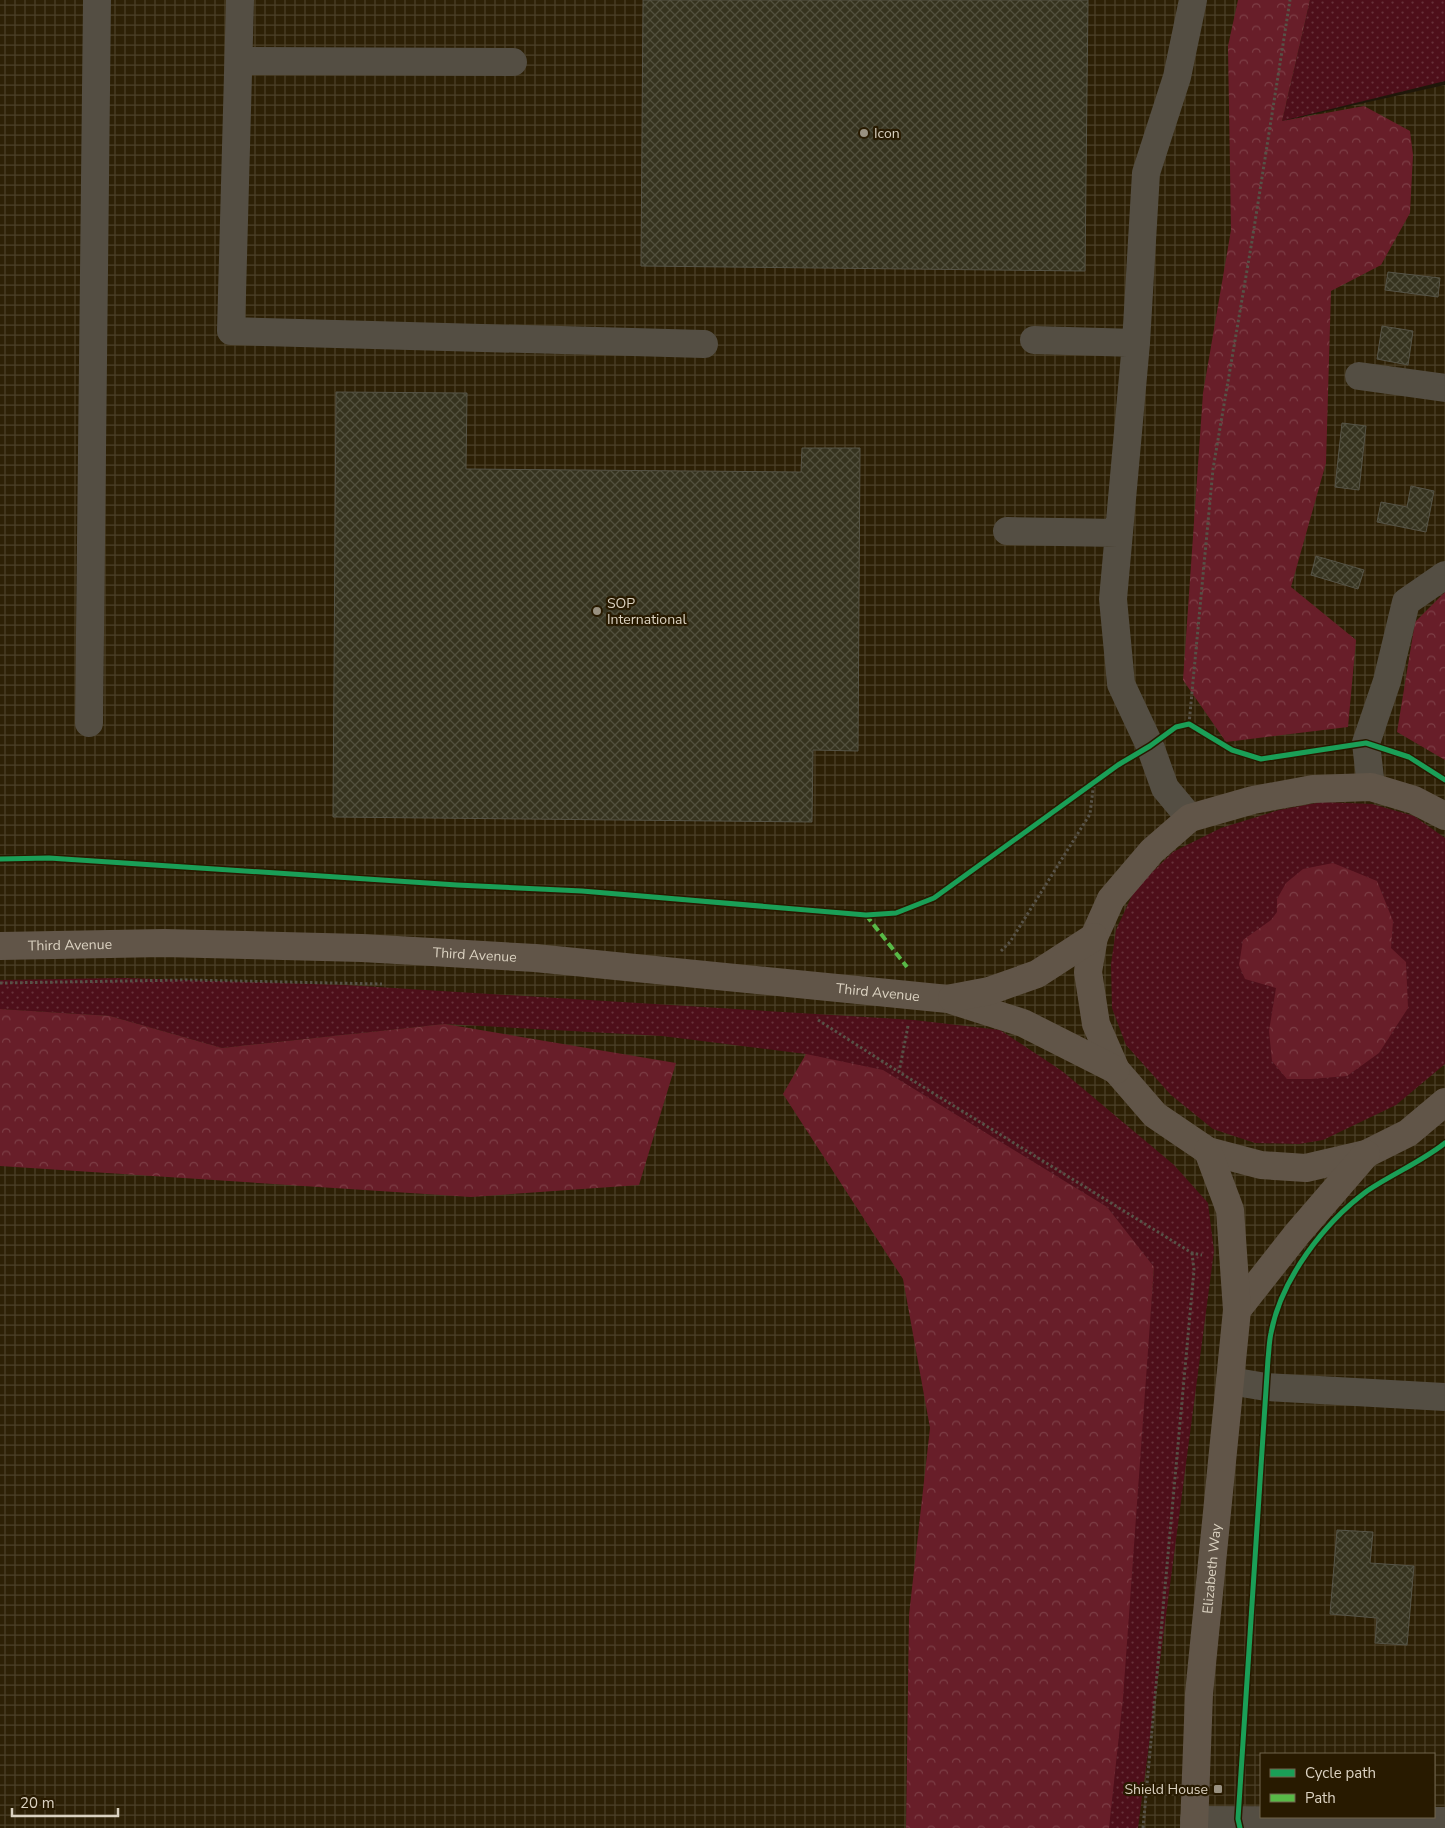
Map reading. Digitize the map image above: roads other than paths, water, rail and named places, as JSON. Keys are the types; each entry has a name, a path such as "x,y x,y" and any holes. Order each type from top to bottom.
{"main road":[{"path":"1445,816 1414,800 1371,788 1312,788 1253,800 1190,818 1152,851 1110,899 1094,937 1088,972 1096,1024 1116,1070 1155,1115 1208,1151 1261,1165 1306,1168 1366,1154 1408,1132 1445,1102"},
{"name":"Third Avenue","path":"948,999 989,991 1037,974 1094,937"},
{"name":"Third Avenue","path":"0,946 164,943 371,948 535,958 948,999 1023,1023 1116,1070"},
{"name":"Elizabeth Way","path":"1194,1824 1199,1694 1237,1310 1230,1210 1208,1151"},
{"path":"1237,1310 1297,1234 1366,1154"}],"lane":[{"path":"89,723 97,0"},
{"path":"240,0 231,331 704,344"},
{"path":"1190,818 1165,788 1150,746 1121,684 1113,599 1136,343 1146,173 1177,77 1194,0"},
{"path":"239,61 513,62"},
{"path":"1034,340 1136,343"},
{"path":"1359,376 1445,388"},
{"path":"1007,531 1118,533"},
{"path":"1371,788 1366,743 1387,681 1406,602 1445,575"},
{"path":"1230,1381 1266,1387 1445,1397"},
{"path":"1194,1824 1344,1825 1445,1822"}],"place":[{"name":"Icon","path":"864,133"},
{"name":"SOP International","path":"597,611"},
{"name":"Shield House","path":"1218,1789"}]}
